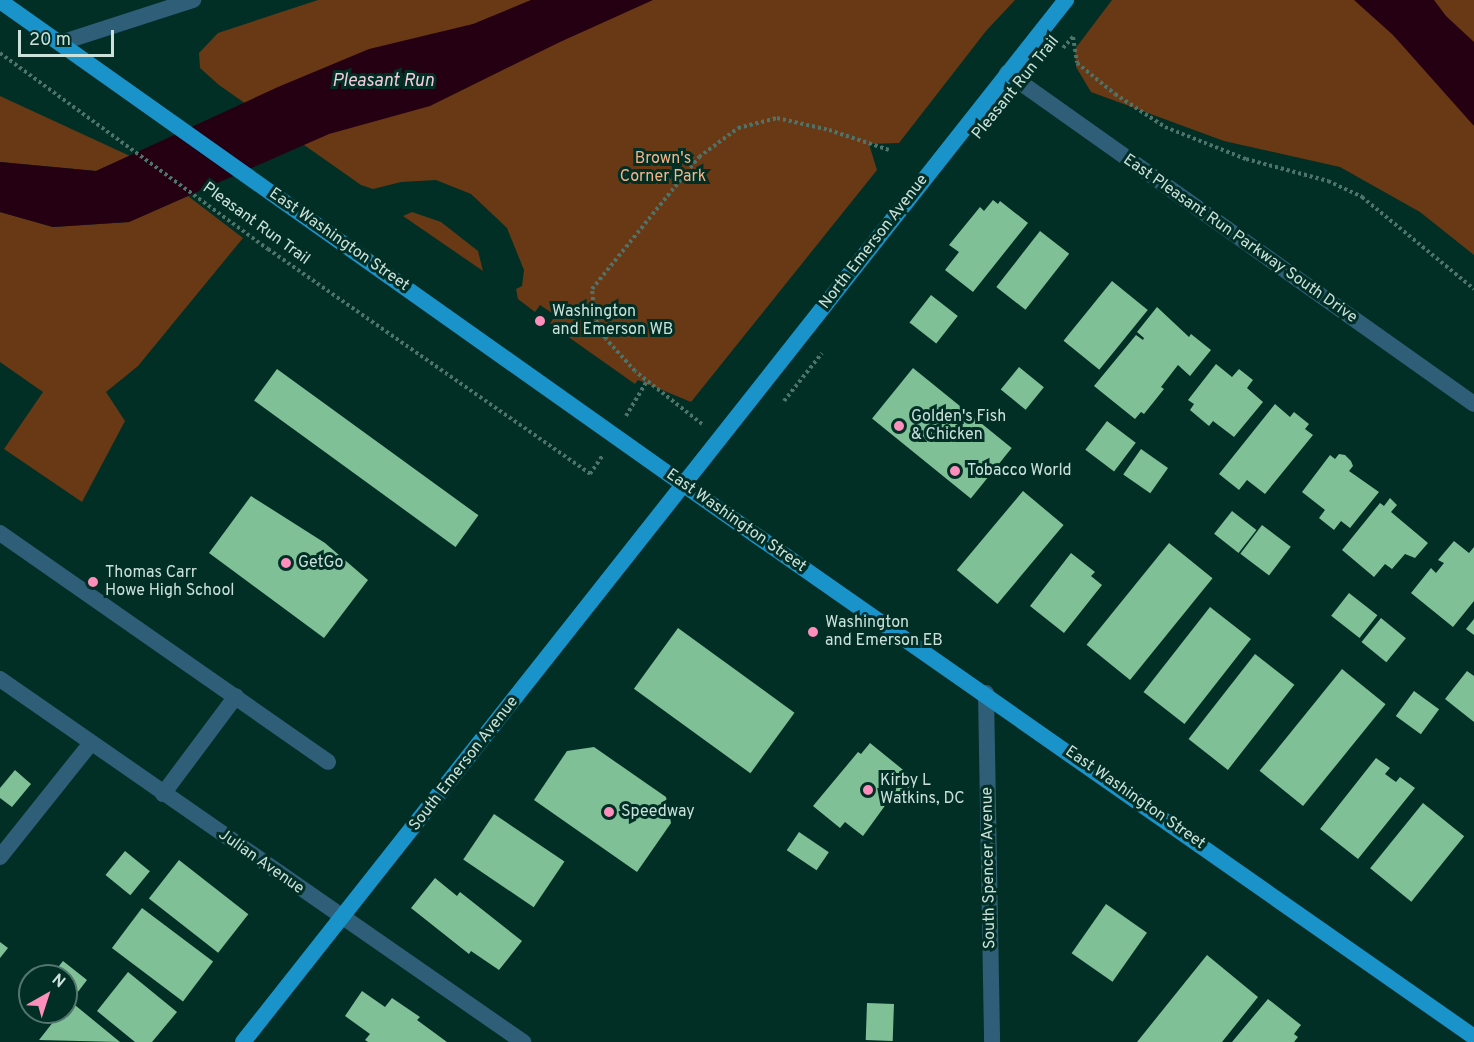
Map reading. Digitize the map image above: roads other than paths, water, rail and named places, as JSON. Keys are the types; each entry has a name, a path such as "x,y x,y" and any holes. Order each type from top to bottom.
{"main road":[{"name":"North Emerson Avenue","path":"684,485 1006,73 1066,0"},
{"name":"East Washington Street","path":"0,1 684,485 986,693 1474,1037"},
{"name":"South Emerson Avenue","path":"243,1042 684,485"}],"street":[{"path":"60,44 193,0"},
{"name":"East Pleasant Run Parkway South Drive","path":"1006,73 1474,404"},
{"path":"0,533 328,762"},
{"name":"Julian Avenue","path":"0,679 341,918 523,1042"},
{"name":"South Spencer Avenue","path":"986,693 995,1040"},
{"path":"163,794 236,696"},
{"path":"0,857 91,743"}],"water":[{"name":"Pleasant Run","path":"531,0 653,0 560,42 430,106 329,134 129,222 53,227 0,212 0,162 96,171 278,87 369,49 473,24"},
{"path":"1354,0 1434,0 1446,16 1474,42 1474,126 1393,35"}],"place":[{"name":"Washington and Emerson WB","path":"540,321"},
{"name":"Golden's Fish & Chicken","path":"899,426"},
{"name":"Tobacco World","path":"955,471"},
{"name":"GetGo","path":"286,563"},
{"name":"Thomas Carr Howe High School","path":"93,582"},
{"name":"Washington and Emerson EB","path":"813,632"},
{"name":"Kirby L Watkins, DC","path":"868,790"},
{"name":"Speedway","path":"609,812"}],"park label":[{"name":"Brown's Corner Park","path":"663,168"}]}
